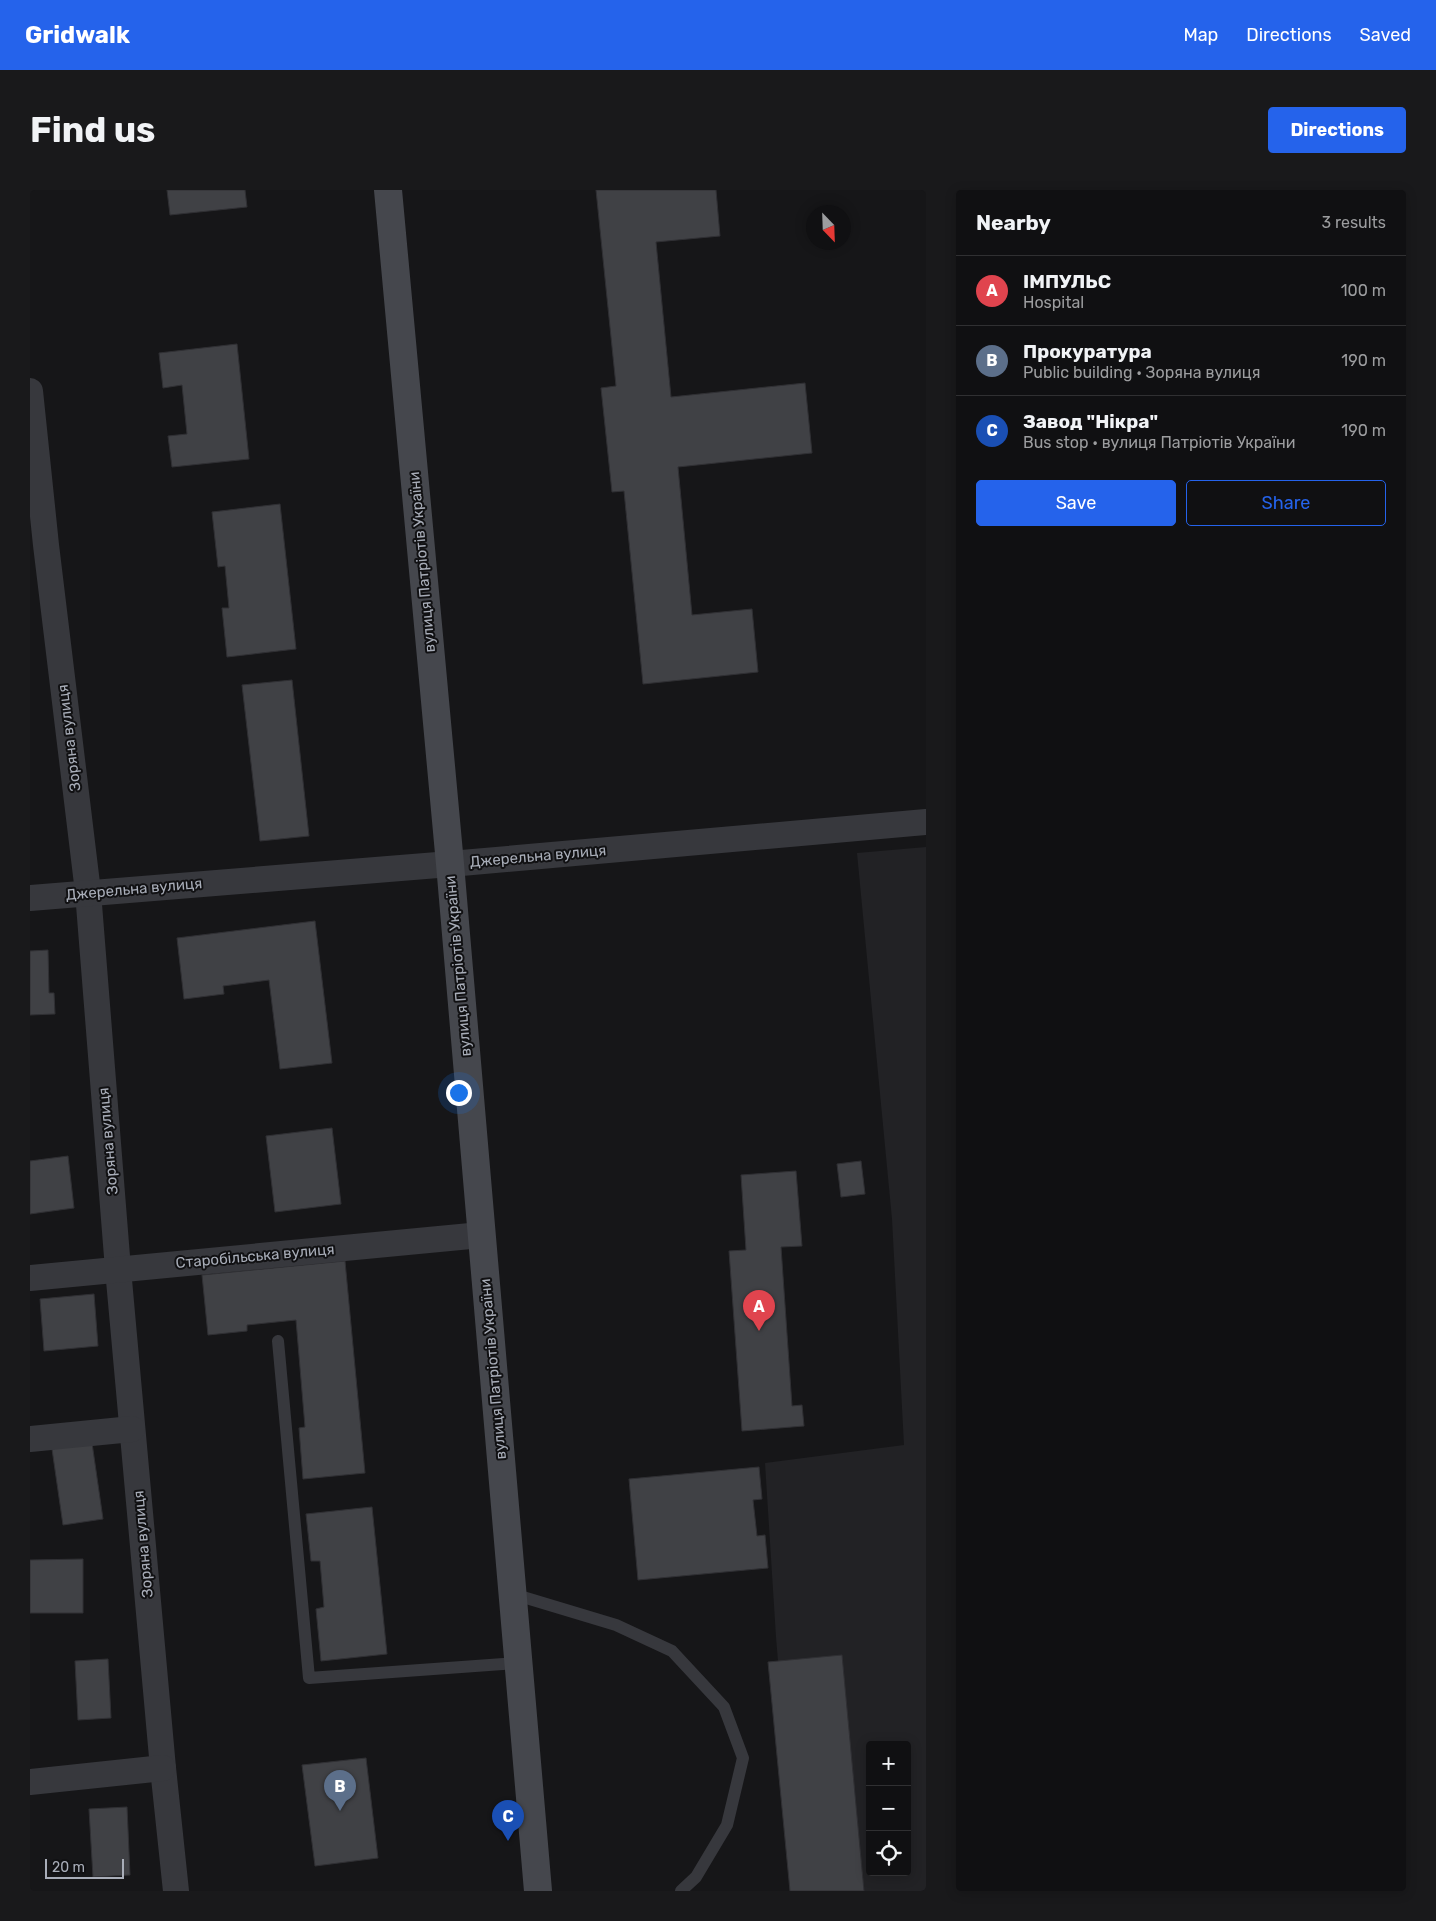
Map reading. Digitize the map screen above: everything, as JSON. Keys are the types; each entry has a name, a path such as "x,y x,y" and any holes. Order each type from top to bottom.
{"main road":[{"name":"вулиця Патріотів України","path":"388,190 450,864 538,1891"}],"street":[{"name":"Зоряна вулиця","path":"30,391 38,546 88,892 132,1429 176,1891"},
{"name":"Джерельна вулиця","path":"30,898 450,864 926,822"},
{"name":"Старобільська вулиця","path":"30,1278 481,1236"},
{"path":"30,1439 132,1429"},
{"path":"30,1782 163,1768"}],"lane":[{"path":"278,1341 309,1678 518,1663"},
{"path":"512,1594 616,1625 672,1651 724,1708 743,1758 727,1825 696,1877 681,1891"}],"shaded area":[{"path":"926,847 926,1891 797,1891 776,1637 765,1463 904,1445 892,1219 857,853"}],"building":[{"path":"167,190 245,190 247,207 170,215"},
{"path":"596,190 716,190 720,236 656,242 671,397 805,383 812,453 678,467 692,615 752,609 758,672 643,684 624,491 612,492 601,388 616,386"},
{"path":"237,344 249,459 172,467 168,436 187,434 182,385 163,388 159,353"},
{"path":"280,504 296,649 227,657 222,608 229,608 225,566 218,567 212,512"},
{"path":"292,680 309,836 260,841 242,685"},
{"path":"315,921 332,1063 280,1069 269,980 223,986 224,994 184,999 177,938"},
{"path":"48,950 49,993 54,993 55,1014 30,1015 30,951"},
{"path":"332,1128 341,1204 275,1212 266,1136"},
{"path":"68,1156 74,1208 30,1214 30,1161"},
{"path":"861,1161 865,1194 841,1197 837,1164"},
{"path":"796,1171 802,1246 781,1247 792,1406 802,1405 804,1426 742,1431 729,1251 746,1250 741,1175"},
{"path":"345,1261 365,1473 303,1479 299,1428 305,1427 296,1320 247,1325 247,1331 208,1335 202,1275"},
{"path":"94,1294 98,1346 44,1351 40,1299"},
{"path":"92,1443 103,1519 63,1525 52,1449"},
{"path":"759,1467 762,1499 753,1500 757,1536 765,1535 768,1568 638,1580 629,1479"},
{"path":"372,1507 387,1654 321,1661 316,1609 324,1607 320,1561 311,1561 306,1514"},
{"path":"83,1559 83,1613 30,1613 30,1560"},
{"path":"842,1655 864,1891 790,1891 768,1662"},
{"path":"108,1659 111,1718 78,1720 75,1661"},
{"path":"366,1758 378,1858 315,1866 302,1765"},
{"path":"127,1807 130,1875 93,1877 89,1809"}],"place":[{"name":"ІМПУЛЬС","path":"759,1331"},
{"name":"Прокуратура","path":"340,1811"},
{"name":"Завод \"Нікра\"","path":"508,1841"}]}
